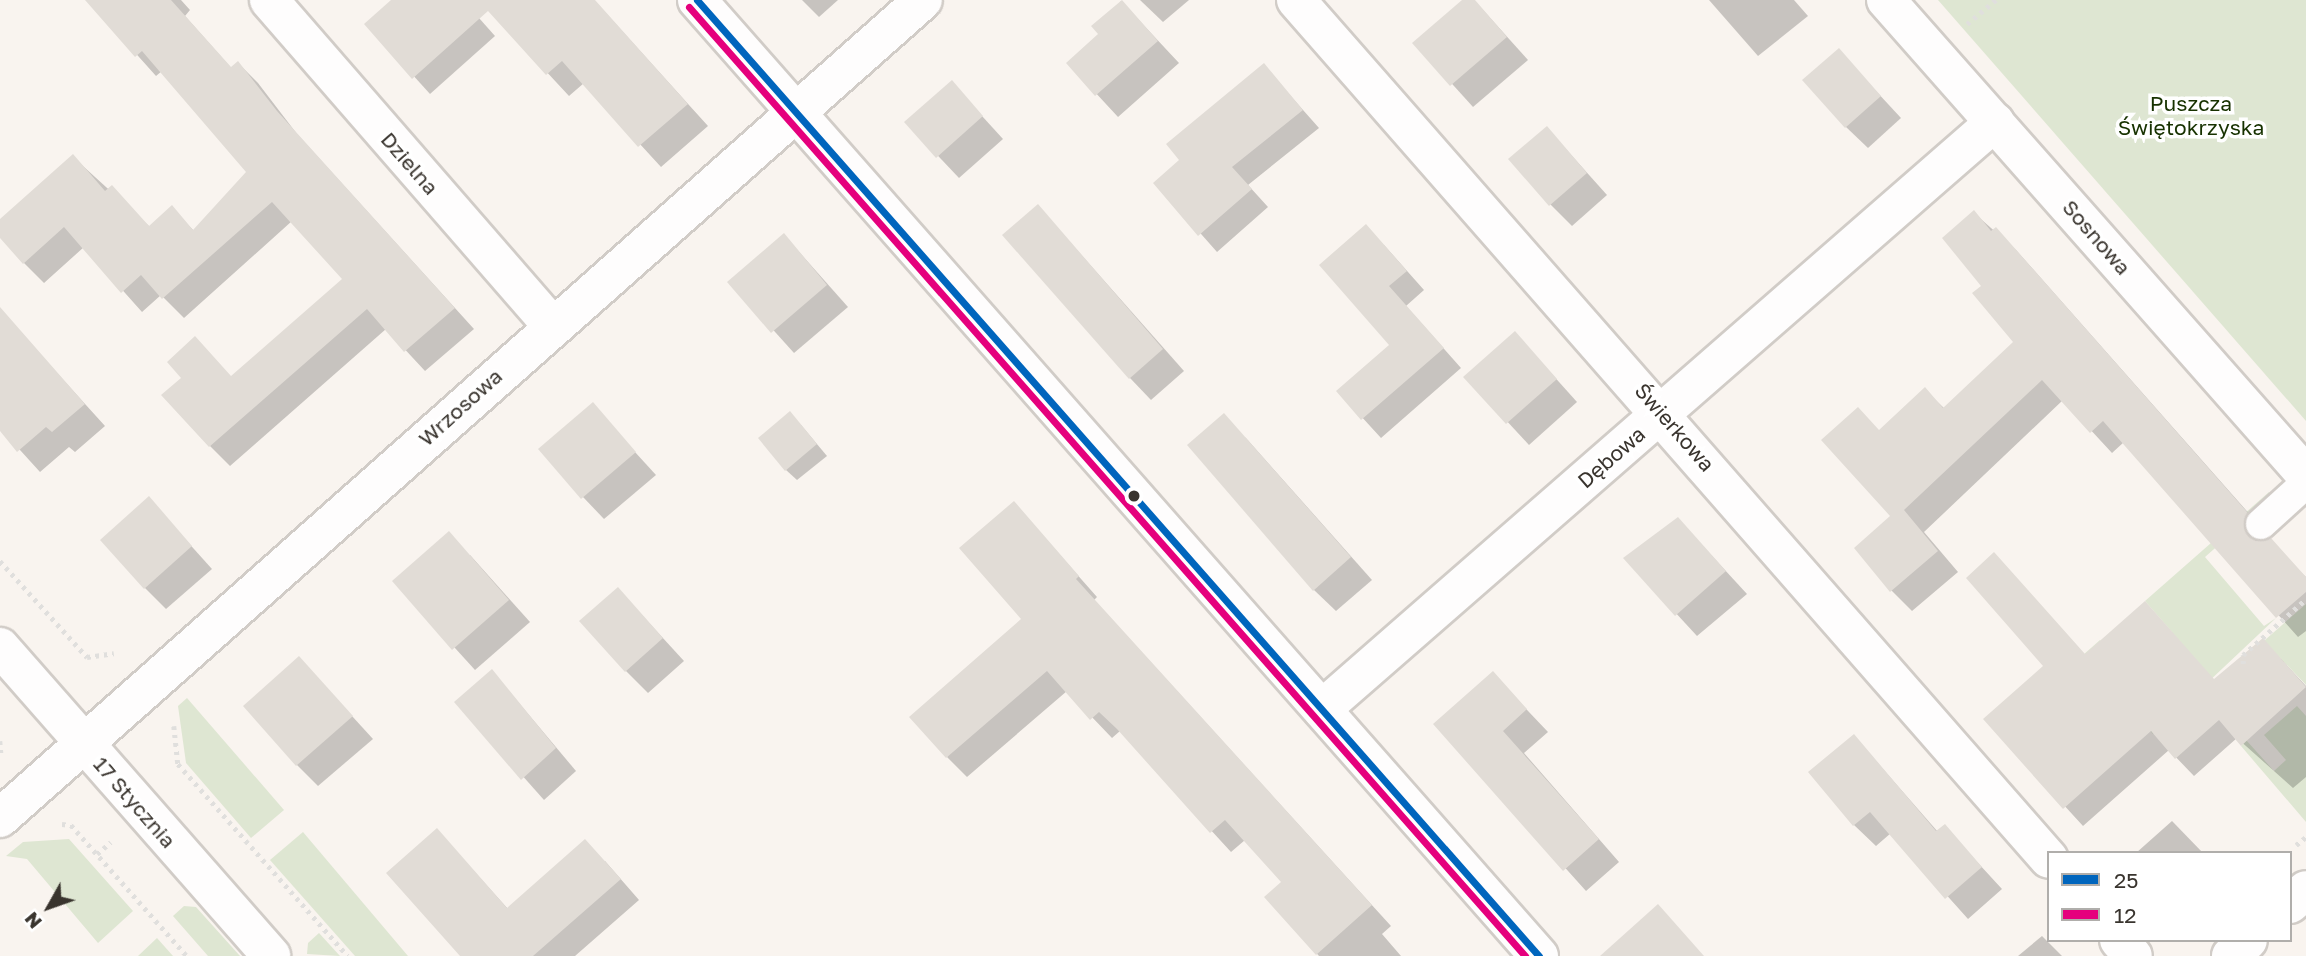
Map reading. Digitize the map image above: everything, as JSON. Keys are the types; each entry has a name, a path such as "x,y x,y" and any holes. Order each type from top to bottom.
{"street":[{"name":"Dzielna","path":"269,0 552,325"},
{"path":"697,0 1539,956"},
{"name":"Wrzosowa","path":"10,809 552,325 923,0"},
{"name":"Świerkowa","path":"1296,0 1662,412 2047,857"},
{"name":"Sosnowa","path":"1886,0 2306,475"},
{"name":"Dębowa","path":"1322,709 1995,121"},
{"name":"17 Stycznia","path":"0,647 271,956"},
{"path":"2292,902 2306,890"},
{"path":"2121,942 2133,956"},
{"path":"2231,956 2246,942"}],"lane":[{"path":"2261,524 2306,483"}],"path":[{"path":"0,561 86,657 125,652 171,704 178,764 348,956"},
{"path":"2243,664 2243,655 2306,599"},
{"path":"0,741 1,780 10,809 39,822 71,825 187,956"}],"green space":[{"name":"Puszcza Świętokrzyska","path":"1938,0 2306,0 2306,421"},
{"path":"2269,492 2273,497 2205,557 2264,626 2276,618 2153,734 2083,655 2100,640 2127,672 2172,632 2145,601"},
{"path":"2306,604 2306,685 2284,662 2259,684 2248,655"},
{"path":"187,698 284,810 251,838 186,763 178,706"},
{"path":"2297,706 2306,716 2306,822 2241,746 2246,740 2274,771 2286,760 2264,735"},
{"path":"303,832 408,956 355,956 270,860"},
{"path":"69,839 133,911 98,943 27,859 6,856 23,842"},
{"path":"184,906 196,907 240,956 208,956 173,916"},
{"path":"319,933 340,956 307,954 308,943"},
{"path":"157,938 173,956 138,956"}],"building":[{"path":"85,0 171,0 231,67 238,61 277,111 455,308 404,352 367,309 209,447 161,395 181,378 167,362 195,336 231,376 342,279 272,202 162,299 141,275 121,293 64,227 23,264 0,238 0,219 73,154 105,191 112,185 149,226 172,205 193,230 246,172 142,51 135,57"},
{"path":"391,0 595,0 688,104 638,147 562,61 546,75 488,11 412,79 364,24"},
{"path":"1122,0 1158,41 1095,96 1066,63 1098,34 1091,26"},
{"path":"1462,0 1475,0 1507,37 1450,86 1412,43"},
{"path":"1839,48 1881,96 1845,128 1802,80"},
{"path":"1264,63 1303,110 1232,167 1252,189 1198,236 1153,183 1179,160 1166,144"},
{"path":"952,80 983,116 936,158 904,122"},
{"path":"1547,126 1587,173 1549,206 1508,159"},
{"path":"1038,204 1163,349 1129,379 1002,235"},
{"path":"1974,210 1991,231 1996,227 2248,513 2244,527 2248,535 2256,541 2271,538 2306,577 2306,592 2276,618 2103,421 2090,433 2042,380 1904,510 1938,551 1890,592 1854,548 1890,516 1821,440 1858,407 1879,430 1925,387 1943,408 2013,342 1972,293 1981,286 1942,238"},
{"path":"1366,224 1407,271 1389,286 1444,348 1361,420 1336,391 1389,345 1319,265"},
{"path":"784,233 827,285 771,333 727,282"},
{"path":"0,307 85,404 52,432 46,427 17,452 0,431"},
{"path":"1515,331 1557,379 1506,424 1463,377"},
{"path":"593,402 636,452 581,499 538,449"},
{"path":"790,411 817,444 785,471 758,438"},
{"path":"1224,413 1351,557 1313,591 1187,445"},
{"path":"149,496 192,546 144,589 100,540"},
{"path":"1014,501 1079,576 1076,579 1372,905 1316,955 1264,897 1281,882 1225,820 1210,833 1117,729 1099,712 1090,720 1047,671 946,758 909,717 1021,619 959,548"},
{"path":"1678,517 1726,571 1675,616 1623,558"},
{"path":"449,531 509,600 452,650 392,581"},
{"path":"1994,552 2085,654 2145,601 2214,679 2263,638 2306,687 2241,746 2219,720 2175,759 2151,731 2063,809 1983,719 2043,666 1966,578"},
{"path":"618,587 663,638 625,672 579,621"},
{"path":"299,656 353,716 296,766 243,706"},
{"path":"492,669 556,748 521,780 454,702"},
{"path":"1493,671 1527,709 1503,731 1599,839 1563,871 1433,724"},
{"path":"1854,734 1936,831 1945,824 1982,867 1945,899 1870,812 1853,826 1808,772"},
{"path":"437,828 507,908 585,839 621,879 533,956 460,956 386,873"},
{"path":"1658,904 1704,956 1600,956"}],"transit line":[{"name":"25","path":"697,0 1539,956"},
{"name":"12","path":"689,7 1525,956"}]}
